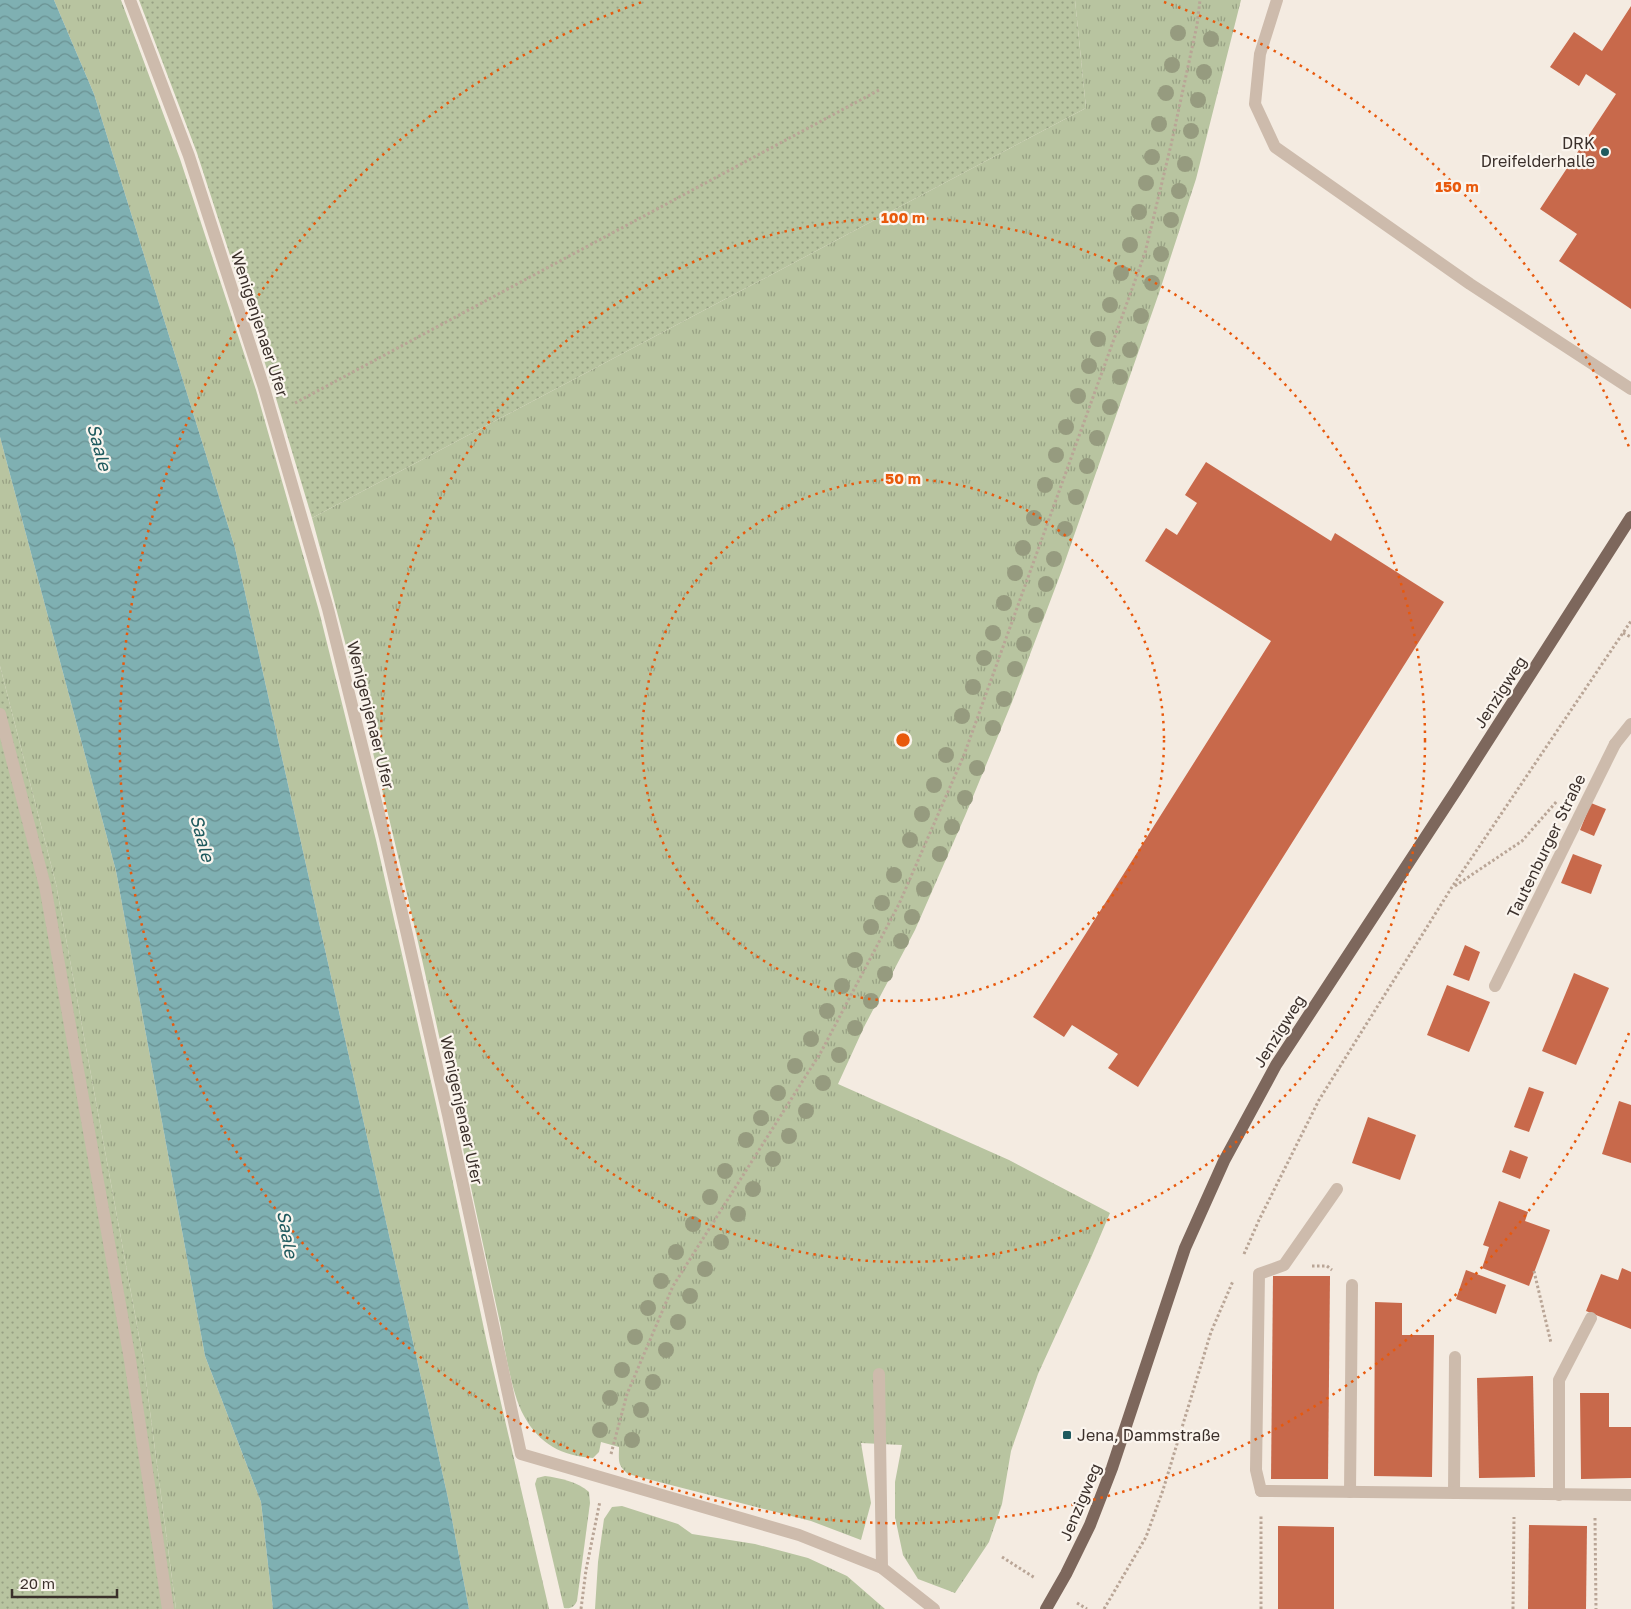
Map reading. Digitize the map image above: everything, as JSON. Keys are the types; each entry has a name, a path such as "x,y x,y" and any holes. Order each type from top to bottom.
{"main road":[{"name":"Jenzigweg","path":"1046,1609 1090,1525 1112,1468 1185,1248 1224,1161 1276,1064 1457,789 1631,517"}],"street":[{"name":"Wenigenjenaer Ufer","path":"130,0 188,156 272,416 328,609 382,828 448,1115 521,1454 604,1480"},
{"path":"1277,0 1260,54 1255,104 1275,147 1470,284 1631,389"},
{"path":"0,714 45,886 130,1360 168,1609"},
{"name":"Tautenburger Straße","path":"1495,986 1615,744 1631,724"},
{"path":"1337,1189 1284,1265 1259,1274 1256,1470 1261,1491 1631,1495"},
{"path":"1350,1492 1352,1285"},
{"path":"1559,1495 1559,1380 1592,1318"},
{"path":"1454,1493 1456,1357"},
{"path":"879,1374 882,1568"},
{"path":"604,1480 799,1535 882,1568 934,1609"}],"path":[{"path":"581,1609 586,1570 604,1480 627,1394 673,1286 821,1052 898,904 964,756 1145,253 1171,145 1197,25 1200,0"},
{"path":"272,416 881,90"},
{"path":"1244,1254 1319,1100 1452,887 1631,621"},
{"path":"1622,633 1631,637"},
{"path":"1452,887 1522,841 1560,798"},
{"path":"1284,1265 1327,1266 1352,1285"},
{"path":"1534,1271 1559,1380"},
{"path":"1104,1609 1146,1537 1163,1490 1211,1332 1233,1280"},
{"path":"1261,1491 1261,1609"},
{"path":"1513,1609 1514,1494"},
{"path":"1595,1495 1596,1609"}],"green space":[{"path":"54,0 121,0 180,159 256,390 319,611 376,840 439,1117 487,1343 549,1609 469,1609 448,1498 235,548 94,94"},
{"path":"139,0 1075,0 1086,108 312,518 272,385 197,153"},
{"path":"1075,0 1241,0 1196,179 1159,293 1062,570 1012,702 965,816 915,930 864,1027 838,1084 1009,1160 1110,1213 1038,1374 1011,1451 1002,1504 989,1542 955,1593 918,1579 903,1555 895,1517 895,1482 902,1445 861,1443 871,1503 861,1540 811,1521 628,1474 619,1462 619,1447 601,1442 599,1452 593,1458 571,1455 552,1447 544,1441 530,1426 524,1416 515,1395 509,1370 443,1052 408,899 352,670 312,518 1086,108"},
{"path":"0,437 116,871 205,1356 261,1502 273,1609 176,1609 143,1358 56,884 0,666"},
{"path":"0,666 56,884 143,1358 176,1609 0,1609"},
{"path":"545,1476 574,1483 589,1492 590,1503 577,1601 570,1608 564,1608 535,1484 537,1478"},
{"path":"622,1506 678,1524 692,1534 755,1544 808,1558 847,1576 885,1609 595,1609 598,1562 604,1519 612,1507"}],"water":[{"name":"Saale","path":"0,0 54,0 94,94 235,548 448,1498 469,1609 273,1609 261,1502 205,1356 116,871 0,437"}],"building":[{"name":"DRK Dreifelderhalle","path":"1631,6 1631,309 1559,261 1577,234 1540,209 1616,94 1586,74 1579,86 1550,67 1574,32 1602,51"},
{"path":"1206,462 1331,541 1335,533 1444,602 1138,1087 1108,1068 1118,1054 1072,1025 1064,1037 1033,1017 1271,641 1145,561 1166,528 1177,535 1197,503 1185,495"},
{"path":"1591,803 1606,809 1594,836 1580,830"},
{"path":"1573,854 1602,865 1591,894 1561,883"},
{"path":"1465,945 1480,952 1469,981 1453,975"},
{"path":"1574,973 1609,988 1576,1065 1542,1051"},
{"path":"1447,985 1490,1002 1469,1052 1427,1035"},
{"path":"1529,1087 1544,1092 1529,1132 1514,1127"},
{"path":"1619,1101 1631,1105 1631,1163 1602,1154"},
{"path":"1368,1117 1416,1135 1400,1180 1352,1163"},
{"path":"1510,1150 1528,1157 1520,1179 1502,1172"},
{"path":"1499,1201 1528,1212 1525,1221 1550,1230 1529,1286 1482,1268 1489,1247 1483,1245"},
{"path":"1622,1268 1631,1272 1631,1329 1586,1311 1601,1274 1618,1280"},
{"path":"1466,1270 1506,1285 1496,1314 1456,1299"},
{"path":"1273,1276 1330,1276 1328,1479 1271,1479"},
{"path":"1375,1302 1402,1303 1402,1335 1434,1335 1432,1477 1374,1476"},
{"path":"1533,1376 1535,1477 1479,1478 1477,1378"},
{"path":"1580,1393 1609,1393 1609,1427 1631,1427 1631,1478 1581,1479"},
{"path":"1529,1525 1587,1526 1586,1609 1528,1609"},
{"path":"1278,1526 1334,1527 1334,1609 1278,1609"}],"place":[{"name":"DRK Dreifelderhalle","path":"1605,152"},
{"name":"Jena, Dammstraße","path":"1067,1435"}]}
